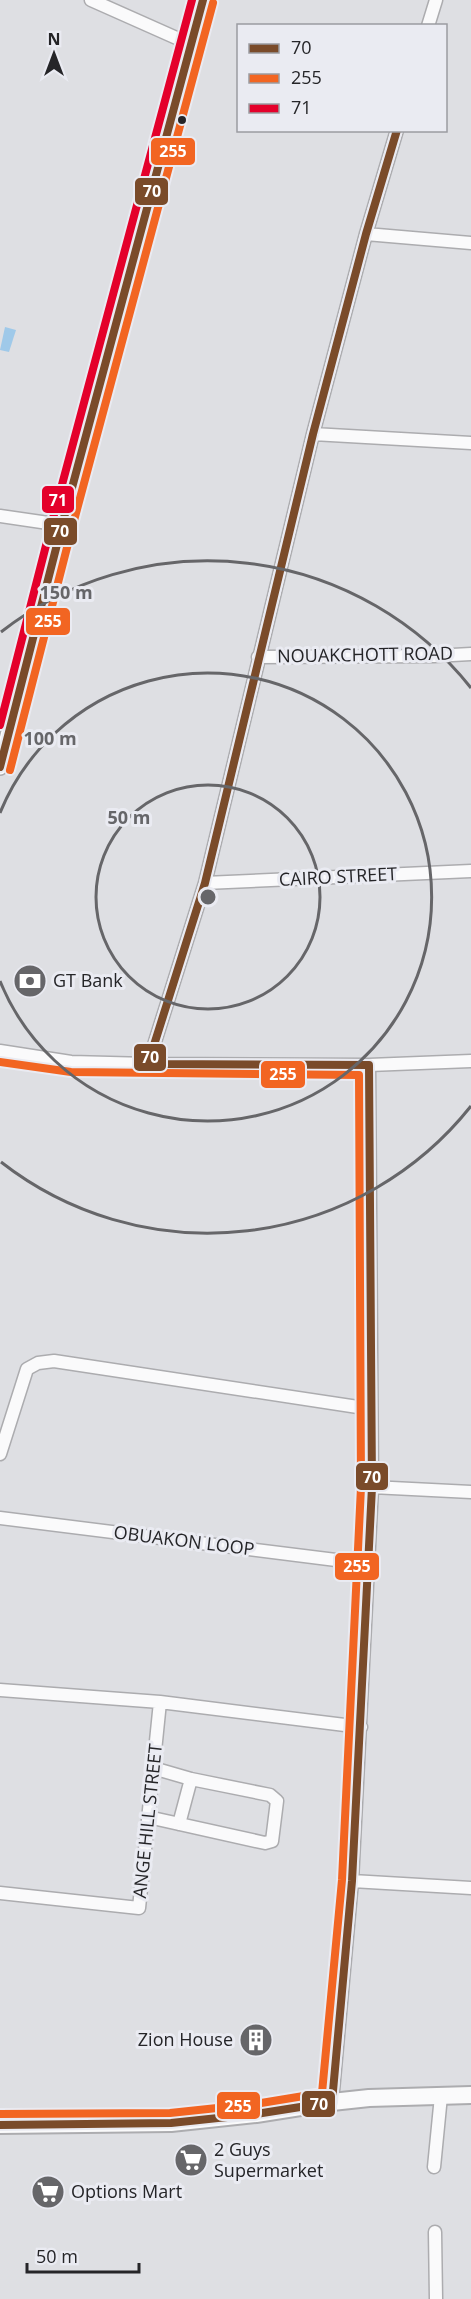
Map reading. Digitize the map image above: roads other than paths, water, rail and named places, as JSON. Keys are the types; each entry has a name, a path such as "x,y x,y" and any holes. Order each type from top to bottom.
{"main road":[{"path":"0,2125 171,2123 256,2114 332,2102 471,2095"}],"street":[{"path":"91,0 190,44"},
{"path":"0,767 202,0"},
{"path":"429,24 436,0"},
{"path":"148,1064 205,883 313,434 366,234 396,132"},
{"path":"366,234 471,243"},
{"path":"313,434 471,443"},
{"path":"0,516 62,525"},
{"name":"NOUAKCHOTT ROAD","path":"258,657 471,654"},
{"name":"CAIRO STREET","path":"205,883 471,871"},
{"path":"0,1051 71,1062 148,1064 369,1065 471,1061"},
{"path":"332,2102 352,1881 372,1487 369,1065"},
{"path":"0,1454 27,1369 38,1363 54,1361 371,1409"},
{"path":"372,1487 471,1492"},
{"name":"OBUAKON LOOP","path":"0,1518 368,1564"},
{"path":"0,1690 160,1702 361,1727"},
{"name":"ANGE HILL STREET","path":"0,1893 139,1908 160,1702"},
{"path":"148,1817 265,1843 272,1841 277,1801 270,1795 191,1779 153,1768"},
{"path":"179,1824 191,1779"},
{"path":"352,1881 471,1888"},
{"path":"434,2167 441,2096"},
{"path":"435,2232 436,2299"}],"water":[{"path":"5,327 16,330 9,352 0,350"}],"place":[{"name":"GT Bank","path":"30,981"},
{"name":"Zion House","path":"256,2040"},
{"name":"2 Guys Supermarket","path":"191,2160"},
{"name":"Options Mart","path":"48,2192"}]}
